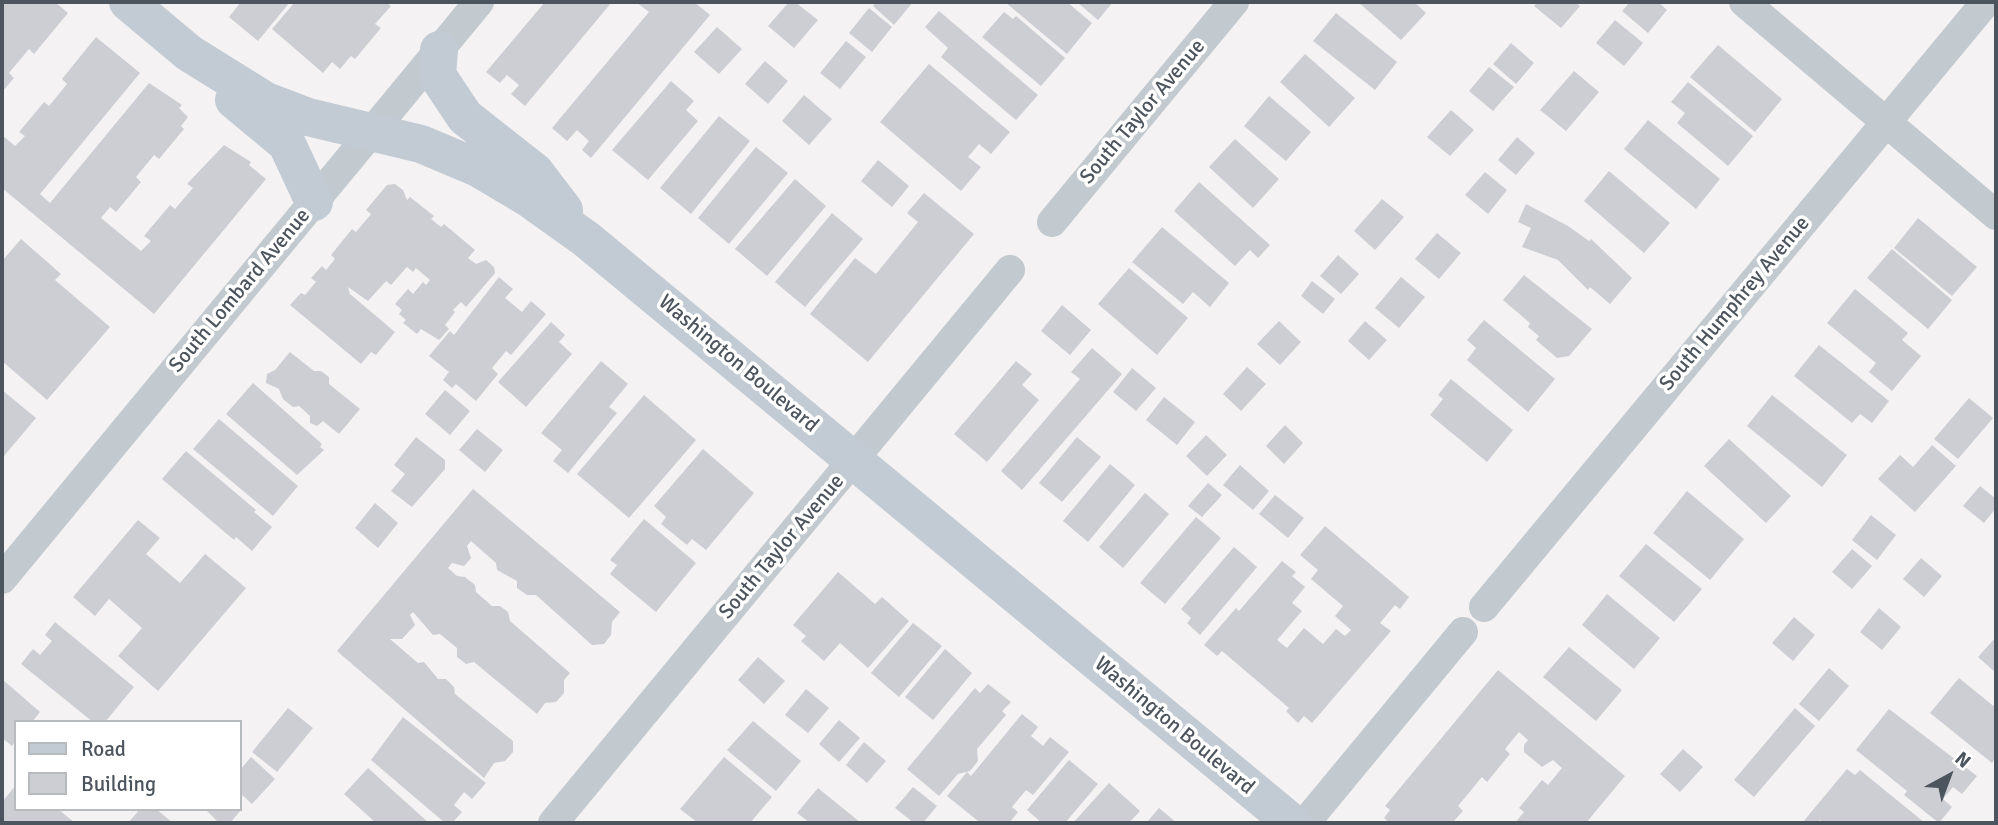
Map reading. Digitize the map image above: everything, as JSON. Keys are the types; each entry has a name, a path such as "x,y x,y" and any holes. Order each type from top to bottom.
{"street":[{"name":"Washington Boulevard","path":"128,2 189,53 267,101 308,117 421,144 478,168 530,199 586,239 1292,823"},
{"name":"South Lombard Avenue","path":"2,579 479,2"},
{"name":"South Taylor Avenue","path":"1052,222 1234,2"},
{"path":"1744,2 1996,215"},
{"name":"South Humphrey Avenue","path":"1484,607 1986,2"},
{"path":"439,50 437,75 465,117 535,172 586,239"},
{"path":"189,53 232,99 287,144 314,202"},
{"name":"South Taylor Avenue","path":"553,823 1010,270"},
{"path":"1305,823 1463,632"}],"building":[{"path":"3,2 55,2 68,13 34,54 29,49 9,73 14,78 2,92"},
{"path":"241,2 290,2 258,41 229,17"},
{"path":"295,2 386,2 391,6 375,24 381,28 355,59 351,56 340,69 332,62 323,73 272,29"},
{"path":"545,2 612,2 525,106 511,94 519,85 507,75 500,83 486,72"},
{"path":"636,2 694,2 710,15 591,158 582,150 589,141 577,130 567,141 552,128 649,12"},
{"path":"789,2 795,2 818,20 794,48 768,26"},
{"path":"876,2 913,2 894,25 873,6"},
{"path":"1005,2 1067,2 1092,23 1067,54"},
{"path":"1077,2 1113,2 1098,20"},
{"path":"1358,2 1414,2 1426,13 1401,40"},
{"path":"1538,2 1575,2 1580,6 1561,28 1534,6"},
{"path":"1630,2 1658,2 1667,10 1648,33 1622,11"},
{"path":"869,8 892,27 872,52 849,33"},
{"path":"939,11 1038,95 1016,120 941,57 948,48 925,27"},
{"path":"1004,12 1013,19 1016,16 1065,58 1041,86 982,37"},
{"path":"1336,13 1397,62 1375,90 1313,41"},
{"path":"1615,20 1643,43 1624,66 1596,43"},
{"path":"717,27 742,49 719,74 694,52"},
{"path":"96,37 140,73 40,194 50,203 149,83 182,105 179,108 188,117 181,126 184,129 159,159 154,155 136,177 141,182 116,212 110,207 101,218 141,251 151,241 144,236 170,205 175,209 193,188 187,184 224,145 251,162 249,165 266,179 154,314 2,188 2,135 15,146 25,136 19,132 44,102 49,106 67,84 62,79"},
{"path":"846,41 866,57 840,89 820,73"},
{"path":"1511,43 1534,63 1516,84 1493,64"},
{"path":"1718,45 1782,99 1755,132 1690,77"},
{"path":"1305,54 1355,98 1329,127 1280,82"},
{"path":"765,61 788,81 768,104 745,84"},
{"path":"929,64 1010,132 991,154 979,144 968,157 981,167 961,191 880,122"},
{"path":"1489,67 1514,87 1493,111 1469,91"},
{"path":"1574,71 1599,92 1566,131 1540,110"},
{"path":"671,81 694,101 686,110 698,121 648,180 612,150"},
{"path":"1688,82 1753,136 1728,166 1677,123 1685,113 1671,102"},
{"path":"804,95 832,119 809,145 782,121"},
{"path":"1269,96 1311,132 1286,161 1244,126"},
{"path":"1451,110 1474,130 1450,156 1427,137"},
{"path":"719,116 750,141 691,214 660,188"},
{"path":"1648,120 1720,179 1696,209 1624,149"},
{"path":"1517,137 1535,153 1516,175 1498,160"},
{"path":"1235,139 1279,179 1253,208 1209,167"},
{"path":"756,147 788,173 729,244 698,218"},
{"path":"878,160 909,186 892,207 861,181"},
{"path":"1609,171 1670,223 1644,253 1584,201"},
{"path":"1485,172 1507,190 1488,214 1465,195"},
{"path":"795,179 826,206 767,276 735,249"},
{"path":"1199,182 1270,245 1258,258 1250,250 1235,266 1174,211"},
{"path":"395,184 403,190 407,200 410,197 434,216 431,219 441,227 444,224 475,250 468,258 476,264 486,260 494,267 495,273 466,307 461,302 453,310 455,312 445,325 449,329 439,340 421,329 417,334 403,323 406,320 399,314 402,310 395,304 408,289 413,294 423,282 426,285 430,280 416,268 413,272 407,267 391,285 386,281 368,301 348,287 350,294 395,332 376,355 371,352 361,364 290,305 301,293 305,295 316,282 311,278 322,266 326,270 335,259 331,255 352,229 356,232 371,214 366,210 387,185"},
{"path":"924,193 974,234 868,362 810,314 855,258 876,274 918,222 907,213"},
{"path":"1382,199 1404,217 1375,250 1354,231"},
{"path":"1526,204 1568,226 1589,241 1591,239 1632,278 1610,304 1590,287 1588,290 1558,260 1522,247 1531,228 1518,222"},
{"path":"832,213 863,239 805,307 775,282"},
{"path":"1918,218 1977,267 1952,296 1894,248"},
{"path":"1162,227 1229,283 1210,307 1193,292 1183,304 1132,262"},
{"path":"1437,233 1461,253 1439,279 1415,259"},
{"path":"21,239 61,274 55,280 110,327 47,400 2,361 2,261"},
{"path":"1892,249 1952,300 1928,329 1867,278"},
{"path":"1338,255 1359,274 1341,294 1320,276"},
{"path":"1129,268 1188,318 1157,355 1098,304"},
{"path":"1524,275 1592,329 1569,356 1557,358 1536,340 1539,336 1528,327 1530,323 1503,300"},
{"path":"499,277 513,289 505,298 522,312 531,301 546,314 511,355 506,351 492,368 498,374 476,401 456,384 452,388 443,380 449,372 429,356 450,331 454,335"},
{"path":"1401,277 1425,297 1399,328 1375,308"},
{"path":"1312,281 1335,299 1323,314 1301,296"},
{"path":"1855,289 1908,333 1902,340 1921,356 1892,391 1869,372 1876,363 1827,323"},
{"path":"1062,305 1091,330 1070,355 1041,331"},
{"path":"1484,320 1555,379 1528,412 1467,360 1476,348 1467,340"},
{"path":"1279,321 1301,342 1280,365 1257,344"},
{"path":"1365,321 1387,340 1369,360 1348,341"},
{"path":"551,322 565,335 559,342 572,354 526,407 498,382"},
{"path":"1819,345 1889,401 1872,423 1860,414 1852,423 1794,376"},
{"path":"1092,348 1122,374 1022,490 1001,471 1080,379 1071,372"},
{"path":"290,352 314,371 321,371 329,377 329,384 360,409 339,434 323,421 317,426 310,423 310,416 299,406 293,407 283,399 279,389 266,383 267,374 275,370"},
{"path":"601,361 628,384 609,407 617,413 568,473 553,461 562,450 541,433"},
{"path":"1016,361 1032,374 1022,385 1039,400 987,462 954,434"},
{"path":"1247,367 1266,384 1241,411 1223,394"},
{"path":"1132,368 1156,388 1136,411 1113,392"},
{"path":"1451,379 1513,430 1487,462 1430,415 1443,399 1438,395"},
{"path":"253,383 322,444 320,447 324,450 297,475 226,414"},
{"path":"2,390 36,418 4,456 2,453"},
{"path":"445,390 470,411 450,435 425,414"},
{"path":"644,395 696,440 629,518 577,474"},
{"path":"1772,395 1847,455 1822,487 1747,426"},
{"path":"1164,397 1195,422 1177,445 1146,420"},
{"path":"1969,398 1993,418 1958,459 1934,439"},
{"path":"219,419 298,486 273,516 193,449"},
{"path":"1285,425 1303,443 1284,464 1266,446"},
{"path":"477,429 503,450 485,472 459,450"},
{"path":"1206,435 1227,455 1207,476 1186,456"},
{"path":"416,437 445,460 445,469 412,507 391,491 405,474 394,465"},
{"path":"1077,437 1101,457 1062,502 1039,483"},
{"path":"1729,439 1791,496 1766,523 1704,466"},
{"path":"1932,445 1956,466 1915,512 1878,479 1900,455 1913,467"},
{"path":"703,449 754,493 706,550 692,539 687,545 661,524 666,517 654,506"},
{"path":"186,451 256,510 254,512 272,527 252,551 236,537 234,540 162,479"},
{"path":"1110,464 1135,485 1088,542 1063,521"},
{"path":"1240,465 1269,491 1253,510 1223,485"},
{"path":"1208,483 1222,495 1202,517 1188,506"},
{"path":"1980,486 1996,499 1996,508 1984,523 1963,506"},
{"path":"473,489 620,612 612,622 611,635 604,644 592,645 536,595 527,595 517,588 517,581 497,570 496,563 471,541 467,546 471,558 464,566 452,563 448,568 475,585 476,592 492,606 500,606 508,612 510,621 570,673 564,680 564,693 556,702 545,703 537,714 474,662 466,664 457,657 457,648 440,634 433,635 413,612 410,615 415,625 402,639 390,639 418,663 424,662 438,679 446,679 454,687 455,694 513,741 513,752 505,761 494,763 484,778 337,651"},
{"path":"1687,491 1744,539 1710,580 1653,533"},
{"path":"1145,493 1169,514 1123,568 1099,547"},
{"path":"1275,495 1304,518 1288,538 1259,514"},
{"path":"375,503 398,523 378,548 355,528"},
{"path":"1871,515 1896,535 1877,560 1852,540"},
{"path":"1196,517 1221,538 1165,604 1140,583"},
{"path":"644,519 696,563 656,612 610,574 617,565 610,560"},
{"path":"138,520 160,538 146,554 180,583 205,554 246,588 158,691 118,656 142,628 109,599 95,616 73,597"},
{"path":"1325,526 1409,597 1400,609 1395,605 1380,623 1391,631 1312,723 1304,716 1298,723 1286,711 1289,708 1222,651 1217,656 1204,645 1236,608 1239,611 1282,561 1296,572 1292,576 1305,587 1292,603 1302,611 1277,640 1287,648 1304,628 1323,644 1336,629 1345,636 1351,630 1335,616 1343,606 1311,579 1318,570 1300,555"},
{"path":"1646,544 1702,589 1674,622 1619,576"},
{"path":"1234,547 1257,567 1200,635 1187,623 1191,618 1181,609"},
{"path":"1852,549 1872,566 1852,589 1832,572"},
{"path":"1921,558 1942,576 1924,597 1903,579"},
{"path":"838,572 875,604 882,597 909,621 868,668 840,643 824,661 801,641 806,636 793,625"},
{"path":"1607,594 1660,638 1634,669 1582,625"},
{"path":"1879,608 1901,627 1882,650 1860,632"},
{"path":"1794,617 1815,635 1793,661 1772,643"},
{"path":"55,622 134,687 107,720 91,720 21,664 33,649 40,655 52,641 45,635"},
{"path":"913,623 942,646 899,697 871,673"},
{"path":"1996,637 1996,673 1978,657"},
{"path":"1569,647 1622,690 1596,721 1543,677"},
{"path":"945,649 972,673 933,720 905,697"},
{"path":"758,657 785,681 764,704 738,680"},
{"path":"1829,668 1849,686 1819,721 1799,704"},
{"path":"1498,670 1625,776 1586,823 1515,823 1524,812 1519,808 1542,780 1548,785 1562,768 1553,760 1542,767 1524,752 1524,745 1528,740 1519,732 1505,749 1510,754 1487,782 1482,777 1458,806 1463,811 1452,823 1390,823 1384,818 1390,810 1385,806"},
{"path":"1959,678 1996,708 1996,757 1992,763 1930,713"},
{"path":"2,679 40,712 34,720 14,720 12,746 2,738"},
{"path":"988,684 1011,702 1002,711 1006,715 977,749 978,761 970,771 958,774 939,796 907,769 975,688 980,693"},
{"path":"806,689 829,708 808,733 785,715"},
{"path":"288,708 313,728 277,772 252,752"},
{"path":"1795,708 1815,726 1754,797 1734,780"},
{"path":"1889,709 1977,776 1962,794 1953,787 1943,799 1952,807 1939,823 1904,795 1907,791 1856,750"},
{"path":"1022,714 1038,727 1031,736 1043,746 1050,737 1069,752 1033,795 1026,790 1012,807 1018,812 1009,823 978,821 947,796 967,772 971,776"},
{"path":"403,717 486,783 472,799 464,792 454,805 462,812 452,823 445,823 371,760"},
{"path":"839,720 860,738 839,762 819,744"},
{"path":"753,721 801,761 776,791 727,750"},
{"path":"864,742 886,761 867,783 846,765"},
{"path":"1683,749 1703,767 1680,792 1660,774"},
{"path":"251,757 275,779 252,804 242,795 242,768"},
{"path":"724,757 772,797 750,823 698,823 680,809"},
{"path":"1069,760 1098,784 1065,823 1042,823 1027,810"},
{"path":"368,768 429,823 376,823 344,794"},
{"path":"1847,769 1855,775 1860,770 1925,823 1824,823 1820,820 1817,823 1802,823"},
{"path":"1109,783 1140,811 1129,823 1073,823"},
{"path":"14,787 14,811 60,811 75,823 2,823 2,802"},
{"path":"913,787 937,806 923,823 914,823 895,808"},
{"path":"818,788 861,823 810,823 797,813"},
{"path":"1159,808 1177,823 1146,823"},
{"path":"138,811 158,811 173,823 128,823"},
{"path":"207,811 240,811 230,823 219,823"}]}
